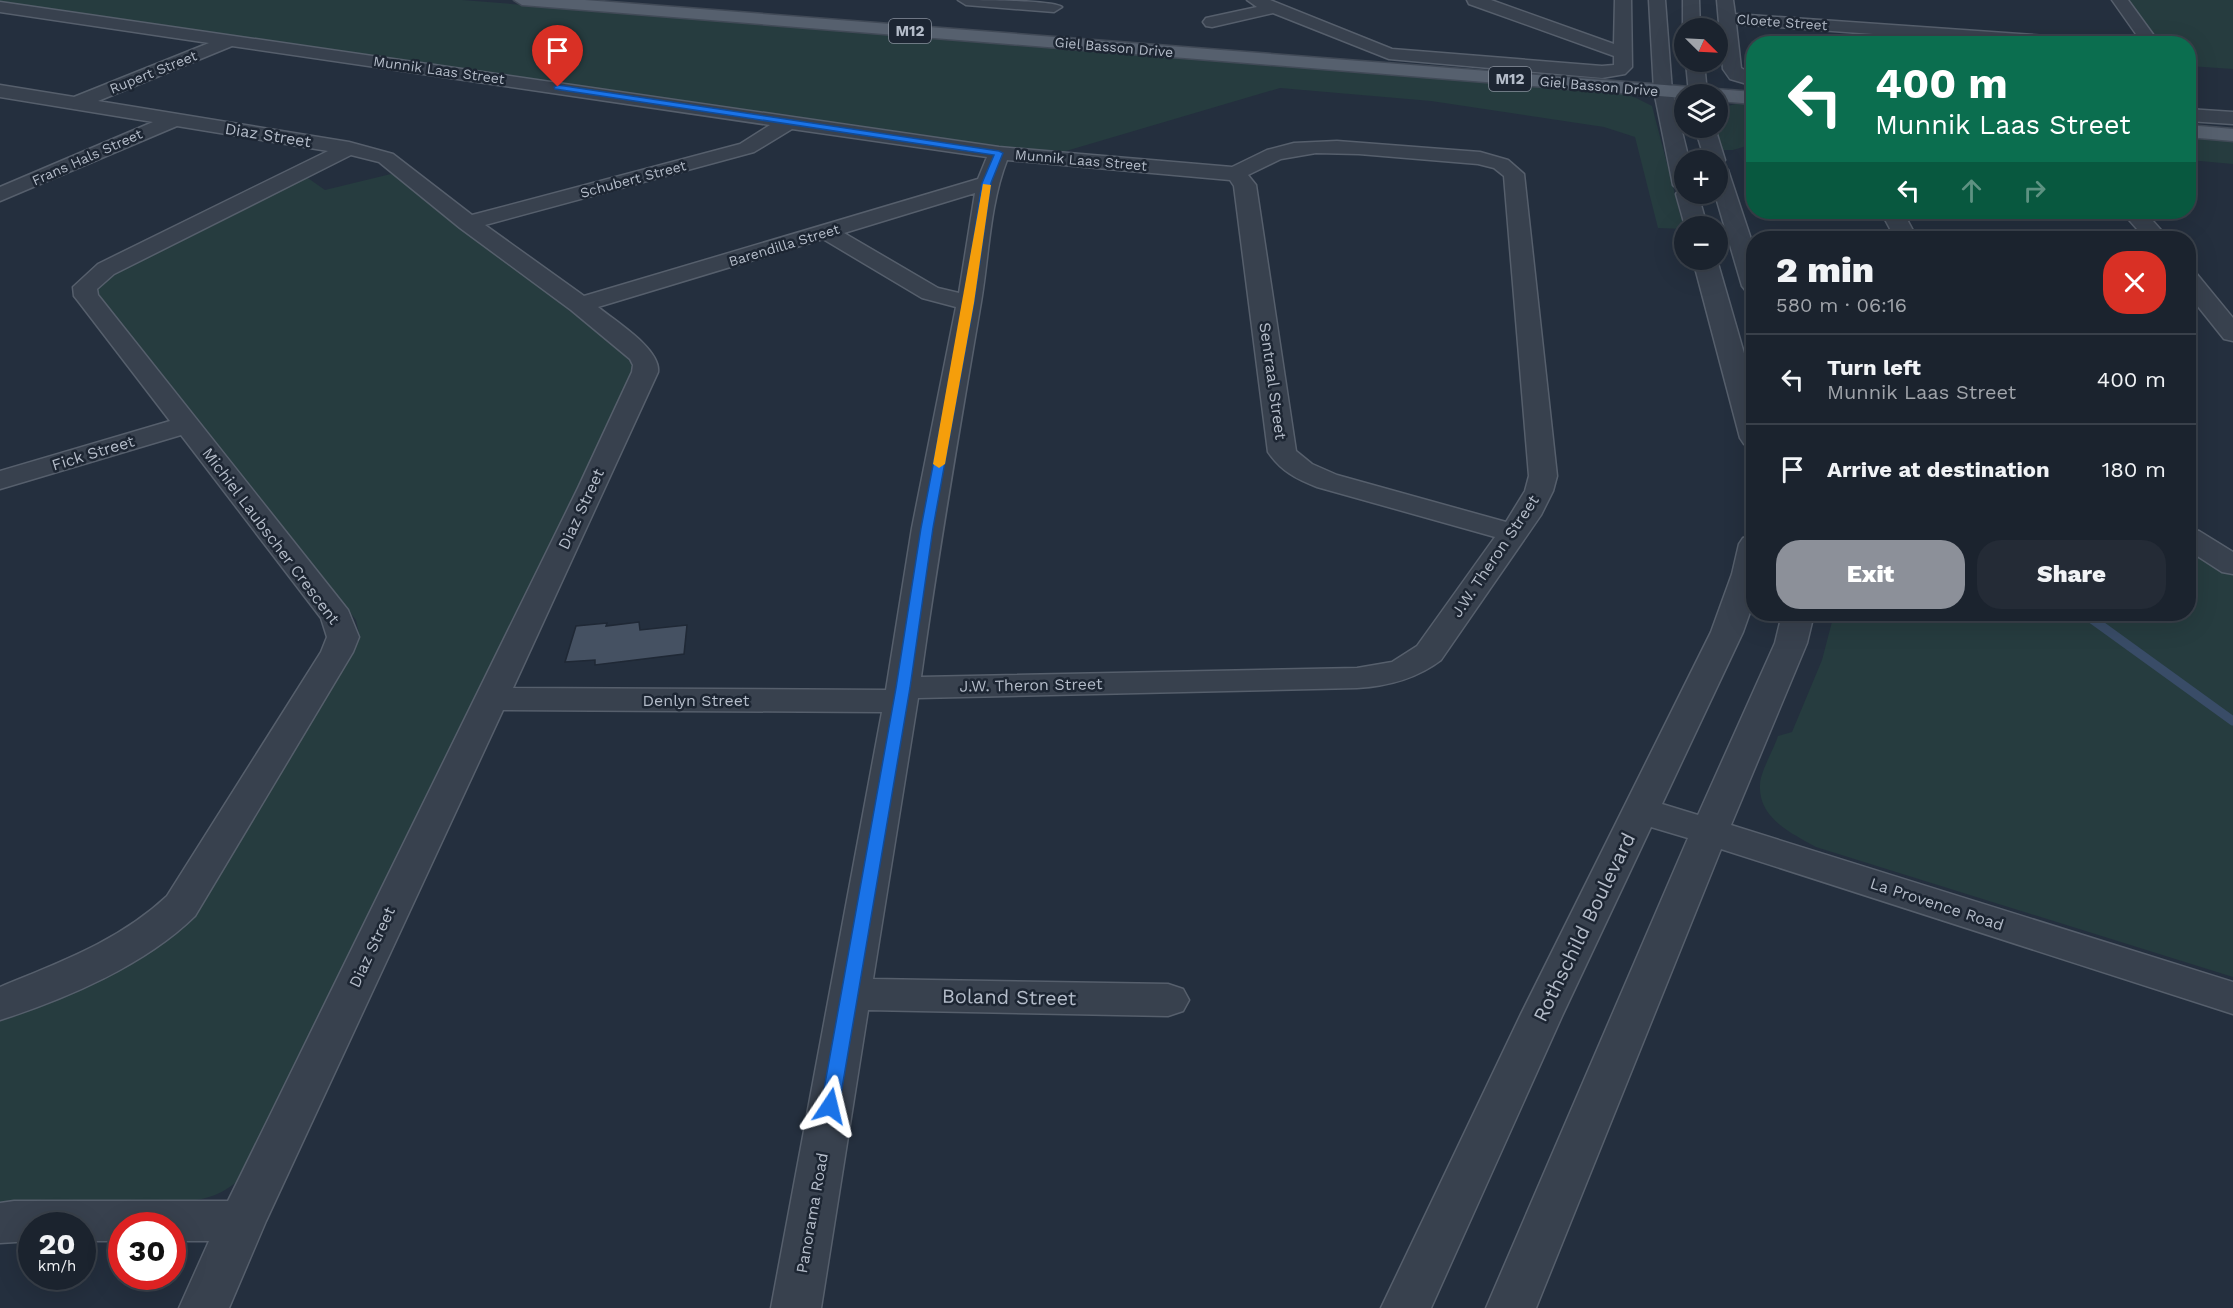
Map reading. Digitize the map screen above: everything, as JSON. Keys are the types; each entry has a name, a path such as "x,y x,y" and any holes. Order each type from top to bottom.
{"main road":[{"name":"Giel Basson Drive","path":"522,0 1674,92"},
{"path":"1728,96 1746,97"},
{"path":"2196,132 2233,135"}],"street":[{"path":"966,0 1054,7"},
{"path":"1255,0 1389,54 1602,72 1621,62"},
{"path":"1475,0 1621,62"},
{"path":"1621,62 1623,0"},
{"path":"1657,0 1663,91 1676,150"},
{"path":"1691,0 1692,18"},
{"path":"1725,0 1726,18"},
{"path":"2120,0 2146,36"},
{"name":"Munnik Laas Street","path":"0,7 791,121 993,168 1236,174"},
{"path":"1212,22 1275,8"},
{"name":"Cloete Street","path":"1728,18 1978,36"},
{"path":"1728,35 1732,69 1737,75 1746,78"},
{"name":"Rupert Street","path":"75,104 232,40"},
{"name":"Diaz Street","path":"0,91 349,148 386,158 468,223 580,305 641,355 646,365 645,372 491,699 242,1221 204,1308"},
{"path":"2196,110 2233,118"},
{"name":"Frans Hals Street","path":"0,195 174,120"},
{"name":"Schubert Street","path":"468,223 737,152 762,141 791,121"},
{"name":"J.W. Theron Street","path":"902,695 1357,678 1401,672 1429,653 1514,533 1539,491 1543,476 1514,174 1501,164 1480,158 1326,145 1298,148 1270,156 1250,163 1236,174"},
{"name":"Michiel Laubscher Crescent","path":"0,1004 133,946 169,921 181,906 343,637 337,617 86,297 85,287 106,269 349,148"},
{"name":"Barendilla Street","path":"580,305 827,232 993,168"},
{"name":"Panorama Road","path":"796,1308 902,695 927,528 993,168"},
{"name":"Sentraal Street","path":"1236,174 1245,185 1282,452 1287,460 1327,481 1514,533"},
{"path":"1728,202 1746,260"},
{"path":"2139,219 2151,231"},
{"path":"827,232 930,293 969,303"},
{"path":"1708,270 1746,409"},
{"path":"2196,288 2233,334"},
{"name":"Fick Street","path":"0,480 186,425"},
{"path":"2196,542 2233,565"},
{"name":"Rothschild Boulevard","path":"1406,1308 1542,1014 1727,632 1746,577"},
{"path":"1511,1308 1709,832 1791,643 1796,621"},
{"name":"Denlyn Street","path":"491,699 902,695"},
{"name":"La Provence Road","path":"1640,810 2233,998"},
{"name":"Boland Street","path":"850,994 1168,1000"},
{"path":"0,1223 14,1221 242,1221"}],"green space":[{"path":"0,0 462,0 1618,92 1652,106 1674,191 1674,204 1677,204 1681,216 1674,216 1674,229 1658,228 1635,137 1604,127 1431,101 1280,88 1066,151 1064,155 994,148 0,3"},
{"path":"2127,0 2233,0 2233,69 2196,66 2196,36 2155,36"},
{"path":"1746,103 1746,146 1733,150 1719,150 1716,138 1728,138 1728,106"},
{"path":"2196,137 2233,140 2233,164 2196,161"},
{"path":"395,173 633,361 634,370 242,1178 221,1192 196,1200 24,1200 0,1203 0,1020 140,957 170,938 190,921 360,638 356,620 99,296 99,287 104,279 305,176 325,190"},
{"path":"2196,551 2233,575 2233,977 1816,847 1787,830 1764,807 1760,785 1762,774 1778,736 1792,732 1822,660 1832,621 2196,621"}],"building":[{"path":"639,622 640,630 687,625 684,654 595,665 595,660 565,662 576,626 607,623 606,626"}],"waterway":[{"path":"2095,621 2233,721"}],"slow traffic":[{"path":"939,464 969,303 986,185"}],"route":[{"path":"558,87 999,153 987,183 969,303 927,528 903,688 830,1106"}]}
